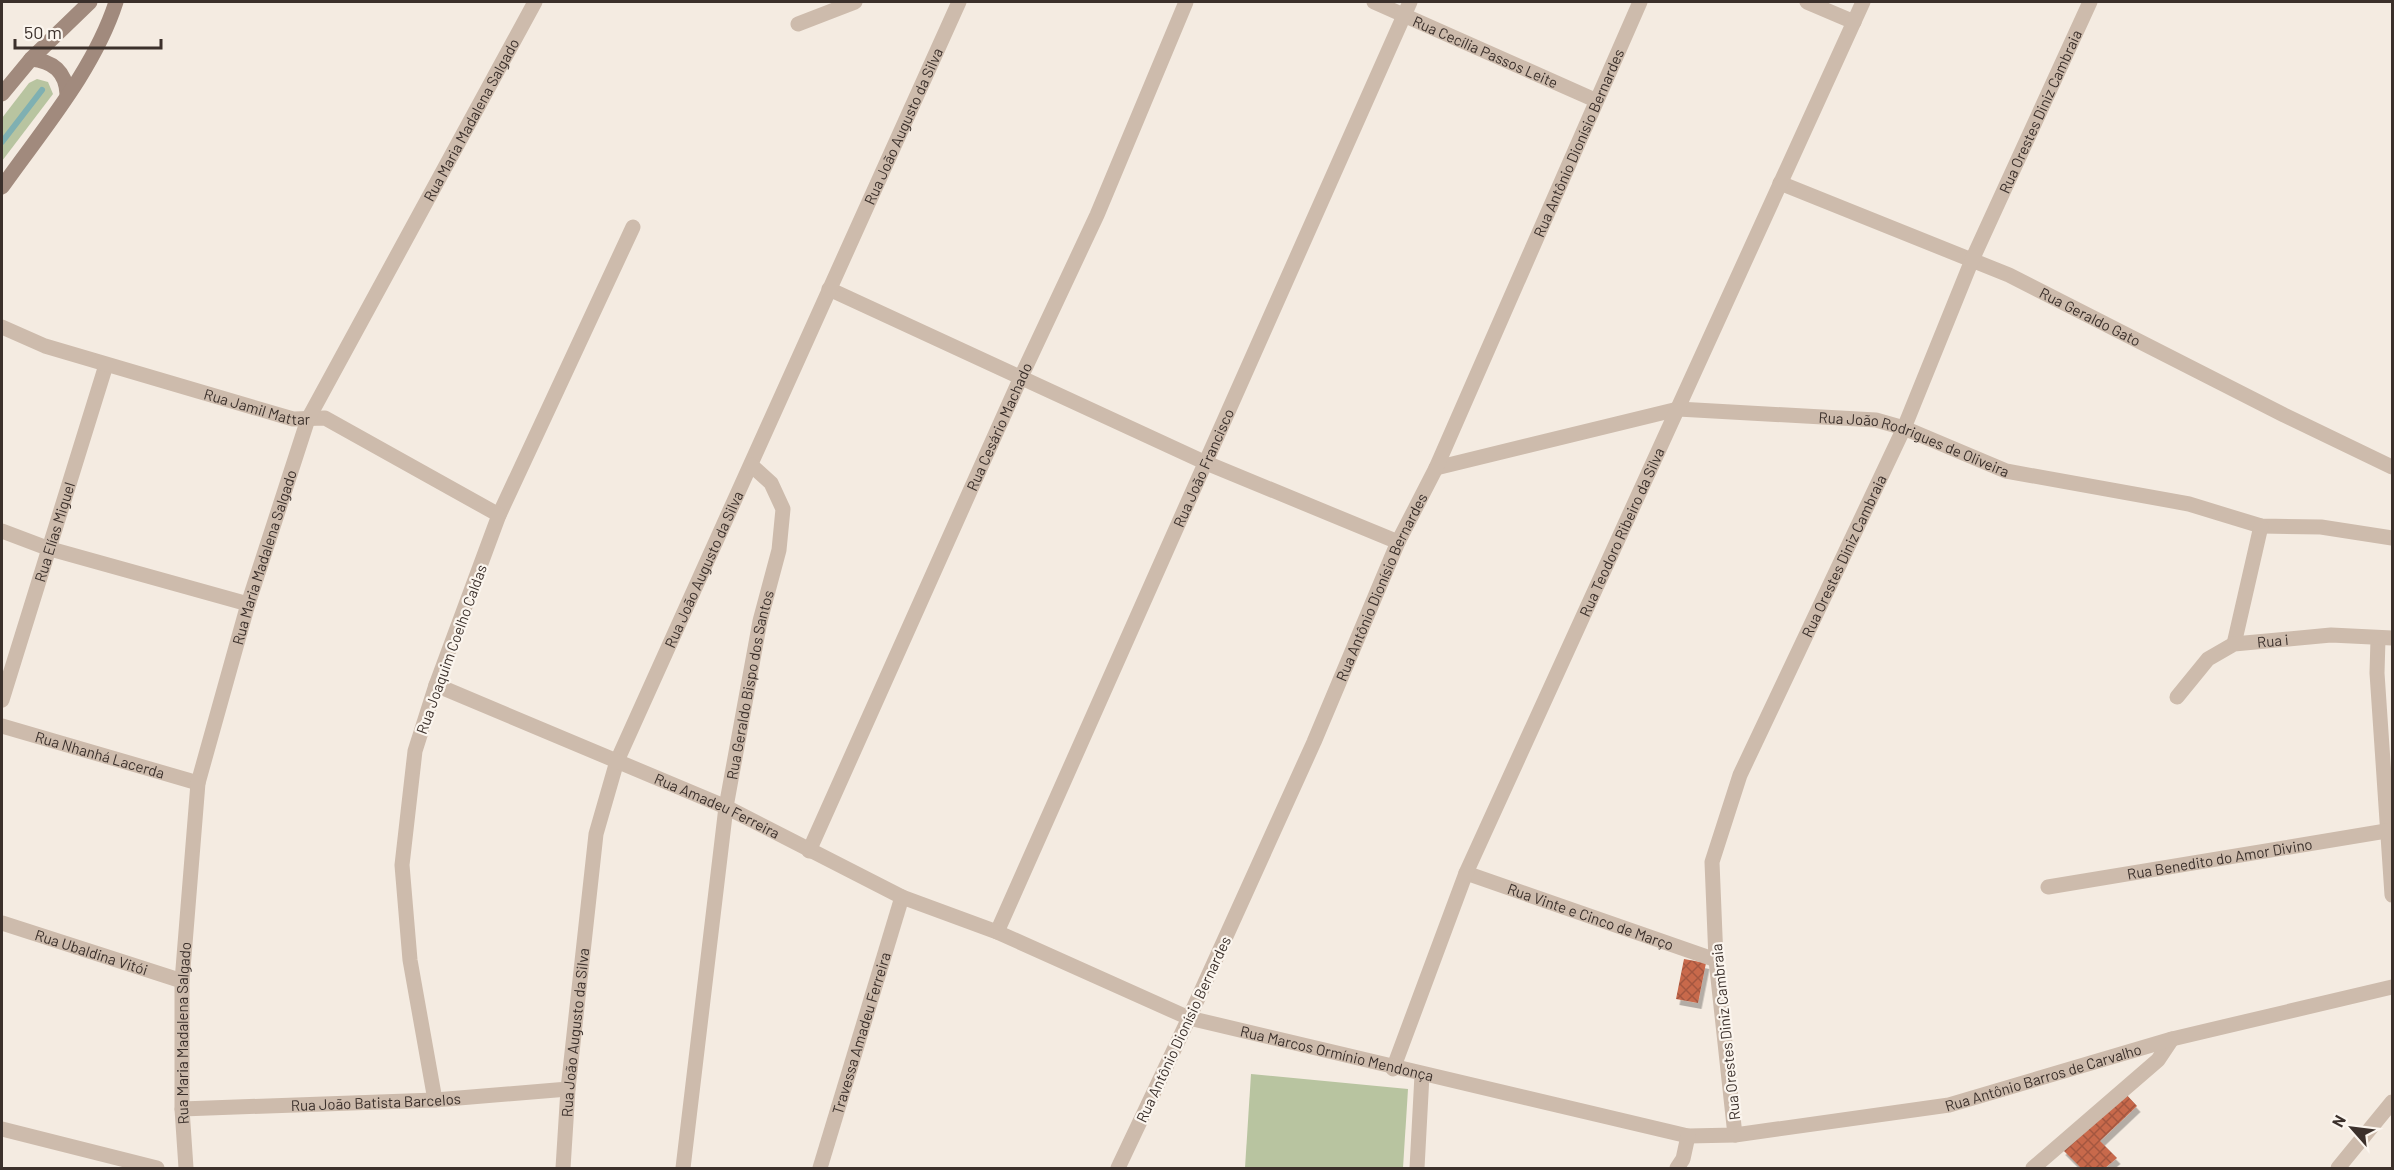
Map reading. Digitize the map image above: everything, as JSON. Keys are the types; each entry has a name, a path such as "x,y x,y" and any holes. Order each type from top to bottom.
{"main road":[{"path":"2,94 31,59 90,2"},
{"path":"2,187 68,94 109,24 116,2"},
{"path":"31,59 53,65 61,72 68,94"}],"street":[{"name":"Rua Maria Madalena Salgado","path":"186,1168 182,1109 182,981 198,783 248,604 308,419 535,2"},
{"path":"798,24 855,2"},
{"name":"Rua João Augusto da Silva","path":"563,1168 568,1089 596,834 617,762 959,2"},
{"name":"Rua Cesário Machado","path":"809,851 1021,377 1097,216 1186,2"},
{"name":"Rua Cecília Passos Leite","path":"1374,2 1595,100"},
{"name":"Rua João Francisco","path":"997,932 1410,2"},
{"name":"Rua Antônio Dionísio Bernardes","path":"1118,1168 1189,1018 1314,742 1398,542 1436,468 1595,100 1640,2"},
{"path":"1807,2 1854,22"},
{"name":"Rua Teodoro Ribeiro da Silva","path":"1393,1069 1466,873 1863,2"},
{"name":"Rua Orestes Diniz Cambraia","path":"1736,1135 1716,960 1712,862 1740,775 1904,428 1972,260 2090,2"},
{"name":"Rua Geraldo Gato","path":"1779,183 2009,275 2284,415 2392,467"},
{"name":"Rua Joaquim Coelho Caldas","path":"435,1100 410,960 402,866 416,750 436,685 499,515 633,227"},
{"path":"829,289 1204,462 1398,542"},
{"name":"Rua Jamil Mattar","path":"2,327 45,346 293,419 325,418 499,515"},
{"name":"Rua Elías Miguel","path":"2,700 47,548 106,365"},
{"name":"Rua João Rodrigues de Oliveira","path":"1436,468 1678,409 1876,420 1904,428 2006,471 2189,504 2261,526 2321,527 2392,538"},
{"name":"Rua Geraldo Bispo dos Santos","path":"683,1168 726,807 760,621 779,550 783,509 771,483 751,465"},
{"path":"2234,644 2261,526"},
{"path":"2,531 47,548 248,604"},
{"name":"Rua i","path":"2176,696 2208,659 2234,644 2331,635 2385,638"},
{"path":"2385,638 2392,896"},
{"name":"Rua Amadeu Ferreira","path":"436,685 726,807 902,897 997,932"},
{"name":"Rua Nhanhá Lacerda","path":"2,726 198,783"},
{"name":"Rua Benedito do Amor Divino","path":"2048,886 2390,831"},
{"name":"Rua Vinte e Cinco de Março","path":"1466,873 1716,960"},
{"name":"Travessa Amadeu Ferreira","path":"820,1168 902,897"},
{"name":"Rua Ubaldina Vitói","path":"2,923 182,981"},
{"name":"Rua Marcos Ormínio Mendonça","path":"997,932 1189,1018 1393,1069 1688,1137"},
{"name":"Rua Antônio Barros de Carvalho","path":"1688,1137 1736,1135 1949,1105 2172,1039 2392,987"},
{"path":"2033,1168 2158,1060 2172,1039"},
{"path":"1417,1168 1422,1075"},
{"name":"Rua João Batista Barcelos","path":"182,1109 435,1100 568,1089"},
{"path":"2338,1168 2392,1102"},
{"path":"2,1130 157,1168"},
{"path":"1677,1168 1683,1159 1688,1137"}],"green space":[{"path":"37,79 48,82 53,94 2,161 2,118 29,83"},
{"path":"1251,1074 1408,1089 1403,1168 1245,1168"}],"building":[{"path":"1684,959 1706,963 1698,1003 1676,999"},
{"path":"2123,1091 2137,1106 2100,1141 2117,1158 2105,1168 2081,1168 2062,1149"}],"waterway":[{"path":"2,142 42,90"}]}
